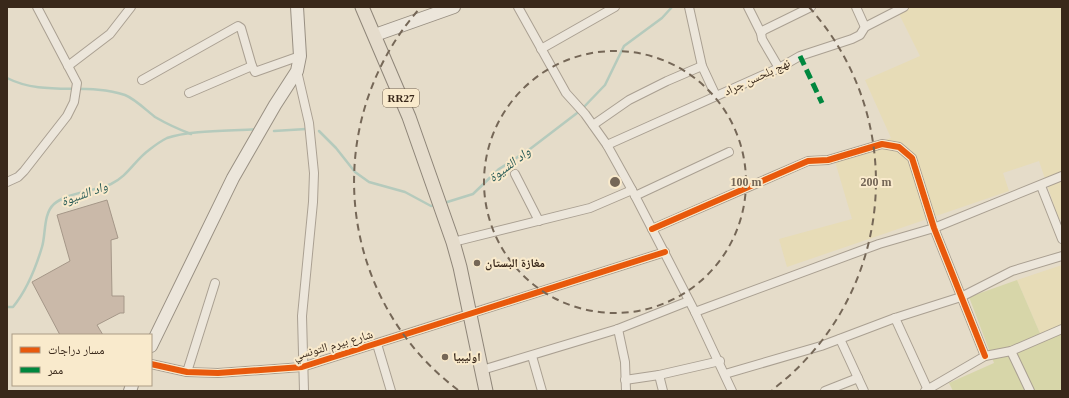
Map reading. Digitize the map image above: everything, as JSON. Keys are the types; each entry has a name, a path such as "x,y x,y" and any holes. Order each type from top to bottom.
{"main road":[{"name":"RR27","path":"362,7 409,117 453,242 471,315 486,391"}],"street":[{"path":"7,182 18,177 24,171 67,116 74,102 77,83 37,7"},
{"path":"68,66 110,34 131,7"},
{"path":"297,7 300,56 298,71 309,123 314,173 302,316 302,367 304,391"},
{"path":"375,35 454,7"},
{"path":"518,7 566,93 593,125 633,193 665,252 720,361 732,391"},
{"path":"541,49 615,7"},
{"path":"689,7 702,66 716,96"},
{"path":"748,7 761,33 762,39 778,68"},
{"path":"761,33 764,30 811,7"},
{"path":"856,7 865,27"},
{"name":"نهج بلحسن جراد","path":"606,145 778,68 800,56 852,39 860,35 865,27 904,7"},
{"path":"142,80 238,26 240,28 252,66 257,72 300,56"},
{"path":"189,93 252,66"},
{"path":"593,125 629,100 702,66"},
{"path":"152,344 233,178 275,105 298,71"},
{"path":"652,229 808,160 828,160 882,144 899,147 912,158 934,228 985,356"},
{"path":"453,242 590,208 633,193 729,152"},
{"path":"515,174 539,221"},
{"path":"695,312 871,247 934,228 1041,186 1062,176"},
{"path":"1041,186 1062,239"},
{"name":"شارع بيرم التونسي","path":"152,364 187,372 218,374 302,367 471,315 665,252"},
{"path":"725,374 840,338 895,318 961,297 1012,271 1062,256"},
{"path":"187,372 215,283"},
{"path":"482,370 532,356 618,328 689,301"},
{"path":"895,318 926,390 985,356 1011,351 1062,329"},
{"path":"618,328 622,346 626,391"},
{"path":"840,338 864,391"},
{"path":"376,344 391,391"},
{"path":"1011,351 1030,391"},
{"path":"532,356 542,391"},
{"path":"625,380 720,361"},
{"path":"659,374 663,391"},
{"path":"826,391 858,378"}],"shaded area":[{"path":"1062,7 1062,218 1059,220 1039,161 1003,173 1009,191 787,267 779,239 852,219 834,158 891,138 865,80 920,56 896,8"},
{"path":"1062,265 1062,330 1042,338 1017,280"}],"green space":[{"path":"1017,280 1042,338 1062,330 1062,391 953,391 949,383 994,363 969,297"}],"building":[{"path":"107,200 118,238 111,240 112,296 124,296 124,313 120,313 97,325 102,334 59,334 32,282 70,261 57,215"}],"waterway":[{"name":"واد الشيوة","path":"444,203 473,194 499,169 530,149 581,110 605,85 624,46 662,18 672,7"},
{"name":"واد الشيوة","path":"7,78 21,84 36,87 110,91 125,95 137,102 155,117 191,134"},
{"name":"واد الشيوة","path":"7,307 13,307 30,278 42,247 48,213 50,208 59,200 117,181 144,154 167,138 176,135 199,132 258,129"},
{"name":"واد الشيوة","path":"274,131 306,129"},
{"name":"واد الشيوة","path":"319,131 336,148 355,172 369,182 405,192 431,206 435,205"}],"marked path":[{"path":"800,56 822,103"}],"cycle path":[{"path":"652,229 808,161 828,160 882,144 899,147 912,158 934,228 985,356"},
{"path":"152,364 187,372 218,373 302,367 665,252"}],"place":[{"name":"مغازة البستان","path":"477,263"},
{"name":"اوليبيا","path":"445,357"}]}
